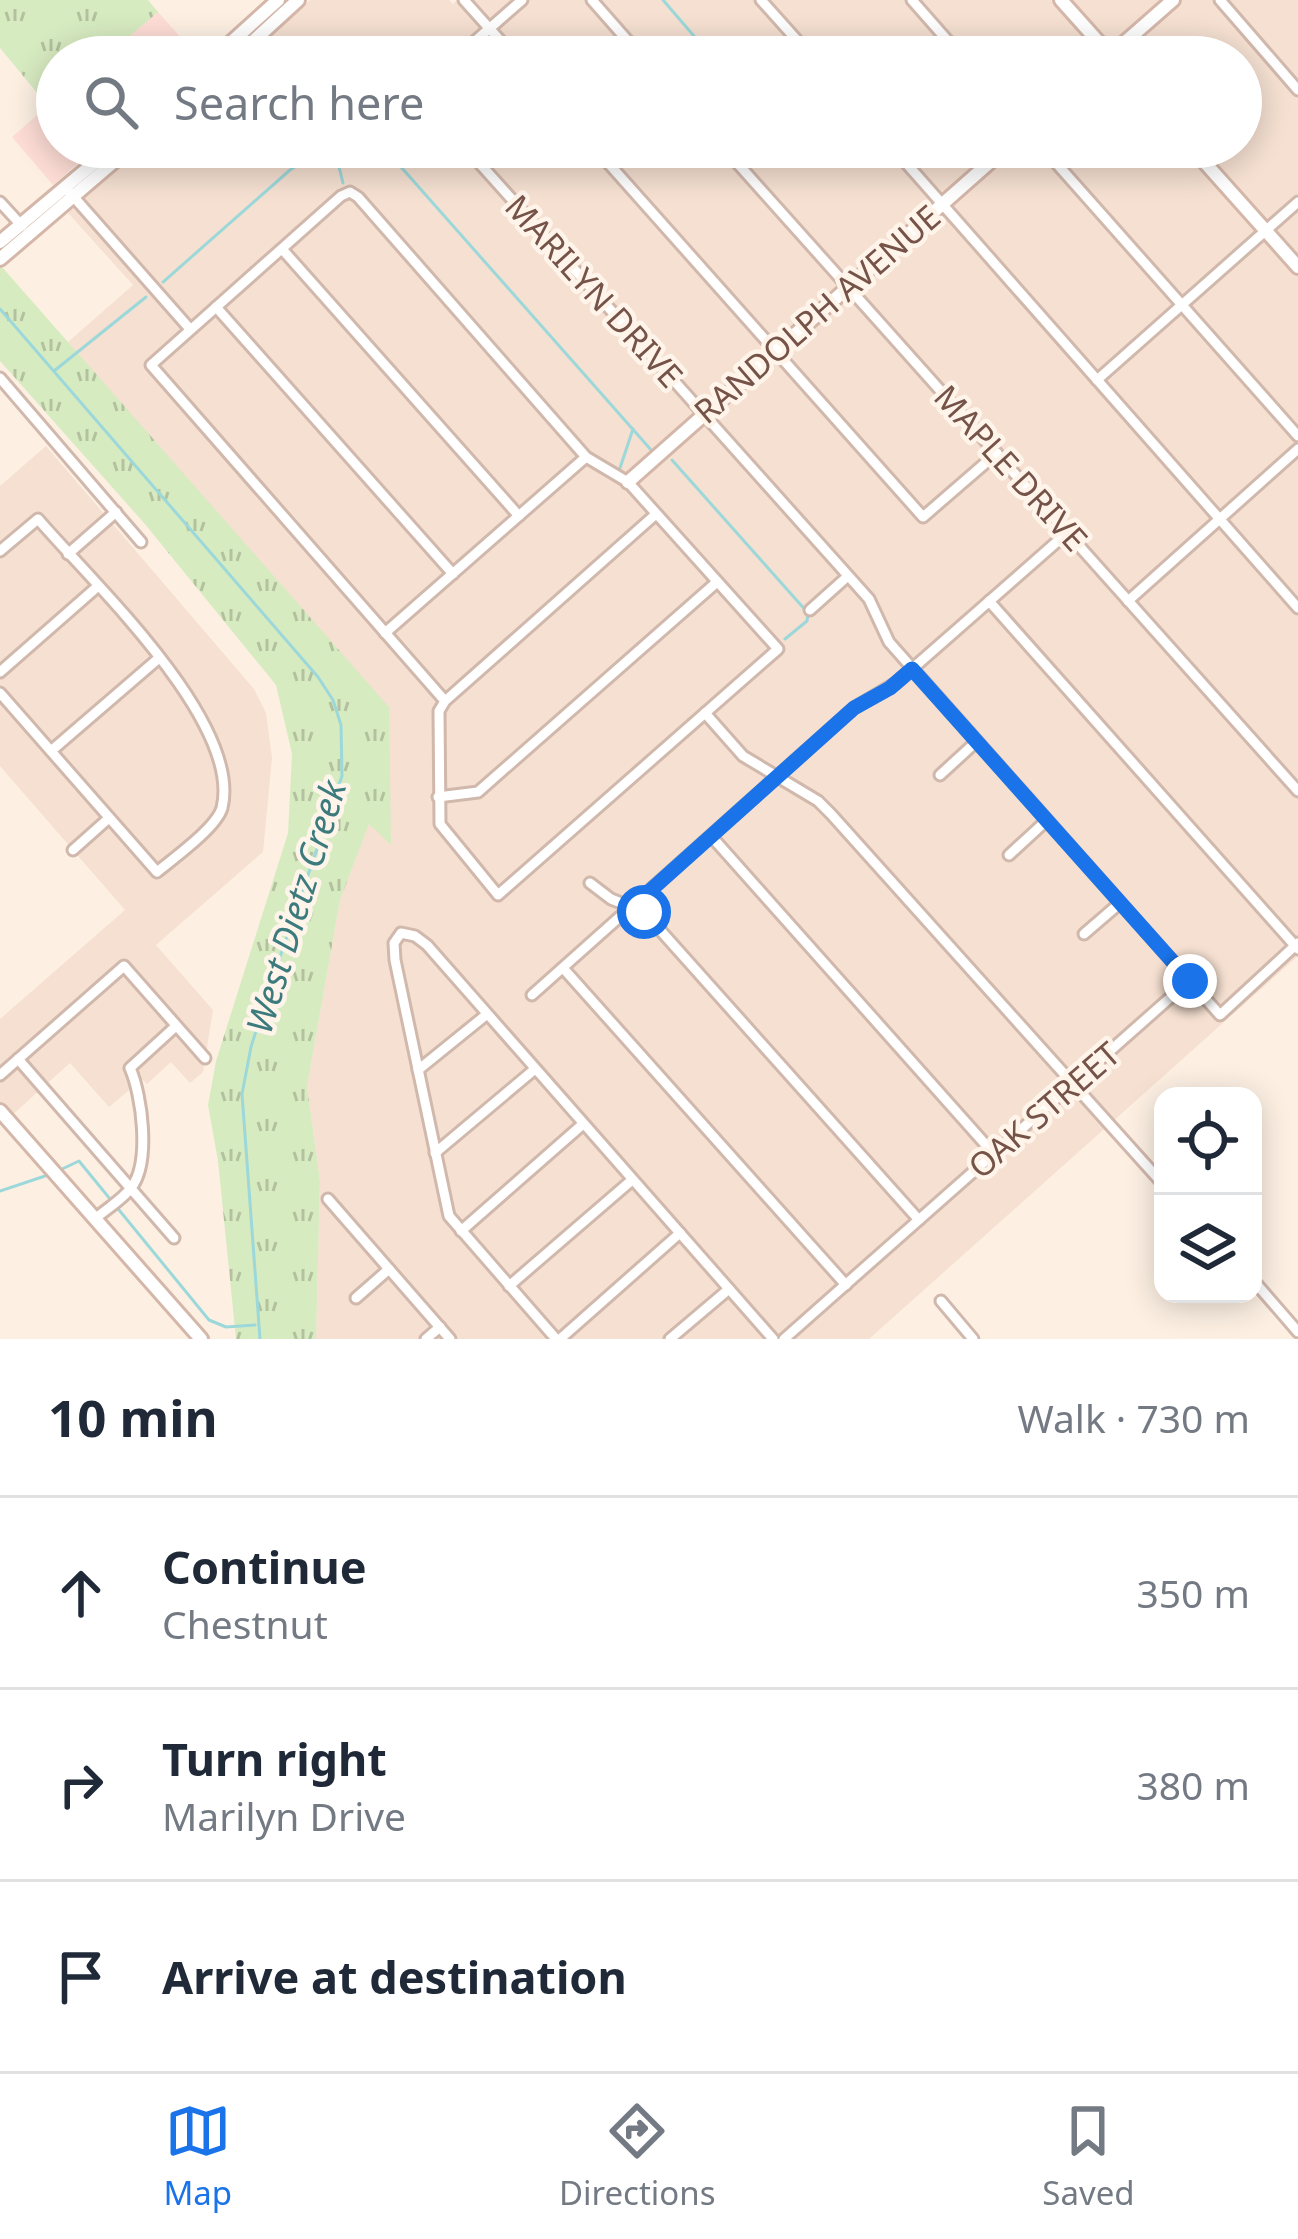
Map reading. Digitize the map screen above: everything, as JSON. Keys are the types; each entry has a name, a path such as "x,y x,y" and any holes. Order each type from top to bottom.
{"street":[{"path":"464,0 497,36"},
{"path":"481,36 522,0"},
{"path":"592,0 624,36"},
{"path":"761,0 793,36"},
{"path":"912,0 944,36"},
{"path":"1061,0 1092,36"},
{"path":"1132,36 1173,0"},
{"path":"1220,0 1251,36"},
{"path":"249,36 289,1"},
{"path":"1262,48 1298,90"},
{"path":"2,249 97,168"},
{"name":"MARILYN DRIVE","path":"484,168 869,599 889,642 1190,981"},
{"path":"613,168 923,517 997,453"},
{"name":"MAPLE DRIVE","path":"742,168 1298,790"},
{"path":"910,168 1298,608"},
{"name":"RANDOLPH AVENUE","path":"628,482 982,168"},
{"path":"1060,168 1298,436"},
{"path":"1210,168 1298,267"},
{"path":"69,192 190,329"},
{"path":"445,701 151,365 190,329 350,192 586,457 628,482 778,649 498,895 444,833 438,796 437,723 445,701 656,514"},
{"path":"0,202 25,230"},
{"path":"1097,380 1298,202"},
{"path":"282,249 519,516"},
{"path":"216,307 453,574"},
{"path":"0,378 141,542"},
{"path":"1128,601 1298,449"},
{"path":"386,633 586,457"},
{"path":"68,554 116,512"},
{"path":"0,551 38,519 186,691 217,759 222,804 214,822 157,872 0,693"},
{"path":"532,995 854,708 890,688 1068,532"},
{"path":"809,610 848,576"},
{"path":"438,796 478,792 717,582"},
{"path":"0,672 97,587"},
{"path":"989,601 1297,946 1220,1015 1190,981"},
{"path":"51,751 159,658"},
{"path":"704,713 742,756 831,814 1154,1174"},
{"path":"940,775 976,742"},
{"path":"73,850 109,818"},
{"path":"1009,855 1046,821"},
{"path":"712,836 994,1154"},
{"path":"590,883 611,899 644,912 919,1220"},
{"path":"1084,934 1120,903"},
{"path":"680,1233 558,1339 449,1216 395,960 394,943 401,933 427,945 486,1015 535,1069 632,1180 680,1233 773,1339"},
{"path":"0,1075 124,966 205,1058"},
{"path":"563,968 846,1285"},
{"name":"OAK STREET","path":"784,1339 1190,981"},
{"path":"418,1070 486,1015"},
{"path":"95,1219 131,1188 141,1162 140,1090 130,1068 176,1026"},
{"path":"18,1059 174,1238"},
{"path":"435,1153 535,1069"},
{"path":"0,1112 201,1339"},
{"path":"461,1231 583,1124"},
{"path":"509,1286 632,1180"},
{"path":"328,1199 450,1339"},
{"path":"356,1298 389,1269"},
{"path":"670,1339 729,1289"},
{"path":"1262,1290 1298,1332"},
{"path":"941,1301 973,1339"},
{"path":"426,1339 440,1327"}],"shaded area":[{"path":"310,0 449,0 453,4 457,0 1298,0 1298,956 869,1339 316,1339 320,1180 307,1087 340,900 369,823 390,844 68,342 133,285 68,213 119,168 1262,168 1262,36 270,36"},
{"path":"158,12 179,36 130,36"},
{"path":"36,116 36,165 12,137"},
{"path":"38,168 72,168 53,185"},
{"path":"46,446 254,689 266,713 272,758 263,852 156,945 213,1010 203,1072 190,1083 171,1062 147,1084 143,1080 109,1107 70,1063 11,1116 0,1103 0,1019 125,910 0,766 0,486"}],"green space":[{"path":"0,0 148,0 158,12 130,36 36,36 36,92 0,48"},
{"path":"0,259 2,267 389,707 391,845 369,824 340,900 307,1087 320,1180 316,1339 236,1339 208,1105 216,1061 288,833 292,754 276,685 144,523 0,361"}],"waterway":[{"path":"663,0 694,36"},
{"path":"163,282 293,168"},
{"path":"339,168 343,183"},
{"path":"402,168 652,451"},
{"path":"54,371 146,297"},
{"name":"West Dietz Creek","path":"0,309 318,677 341,725 342,776 272,980 242,1094 260,1339"},
{"path":"619,471 633,429"},
{"path":"672,460 808,613 807,621 785,639"},
{"path":"60,1170 79,1161 209,1320 226,1327 255,1325"},
{"path":"0,1191 48,1175"}],"route":[{"path":"644,912 633,906 854,708 912,669 1190,981"}]}
